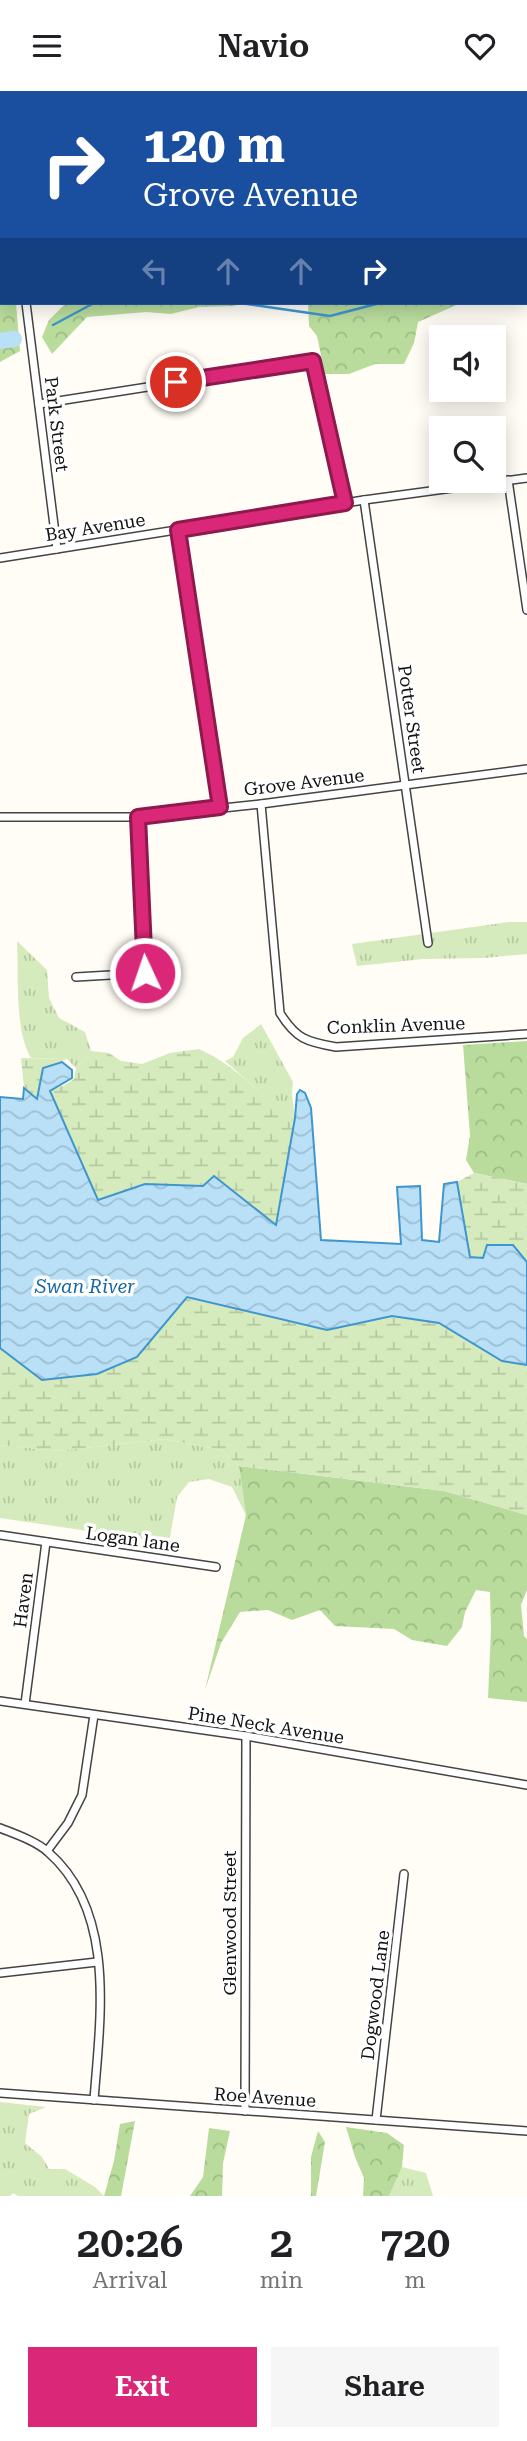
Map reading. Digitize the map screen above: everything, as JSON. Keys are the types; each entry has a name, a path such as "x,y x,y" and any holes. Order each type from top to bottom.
{"street":[{"name":"Park Street","path":"26,305 57,549"},
{"path":"38,404 313,361 345,503"},
{"name":"Bay Avenue","path":"0,558 364,500 527,478"},
{"path":"508,480 527,610"},
{"name":"Potter Street","path":"364,500 428,943"},
{"path":"178,530 220,807"},
{"name":"Grove Avenue","path":"0,817 138,817 261,804 527,769"},
{"name":"Conklin Avenue","path":"261,804 279,1013 296,1035 311,1043 336,1047 527,1034"},
{"path":"76,977 145,973 138,817"},
{"name":"Logan lane","path":"0,1535 216,1567"},
{"name":"Haven","path":"25,1705 46,1542"},
{"name":"Pine Neck Avenue","path":"0,1701 246,1735 527,1785"},
{"path":"47,1851 68,1823 82,1795 94,1716"},
{"name":"Glenwood Street","path":"244,2111 246,1735"},
{"path":"0,1828 47,1851 74,1882 86,1905 93,1928 101,2009 94,2100"},
{"name":"Dogwood Lane","path":"376,2120 404,1874"},
{"path":"0,1973 97,1962"},
{"name":"Roe Avenue","path":"0,2093 527,2131"}],"green space":[{"path":"0,305 16,305 20,351 0,362"},
{"path":"64,305 237,306 199,307 171,314 146,312 87,317 52,354 42,337 49,320"},
{"path":"308,305 456,305 418,322 414,343 404,364 375,364 349,374 325,374 317,336 309,326"},
{"path":"509,922 527,922 527,954 423,959 357,966 352,944"},
{"path":"17,941 47,970 49,998 59,1018 85,1032 91,1051 76,1068 67,1059 31,1058 22,1033 18,1001"},
{"path":"261,1024 293,1082 295,1118 277,1107 225,1061 233,1057 243,1038"},
{"path":"527,1041 527,1184 474,1173 466,1160 470,1135 463,1045"},
{"path":"199,1049 226,1064 295,1118 276,1226 203,1186 145,1184 98,1200 50,1090 74,1079 76,1068 91,1051 109,1053 121,1061 142,1064 170,1053"},
{"path":"21,1058 67,1059 43,1068 37,1099 24,1088"},
{"path":"474,1173 527,1184 527,1262 513,1245 483,1258 470,1258 457,1182"},
{"path":"187,1297 327,1330 392,1316 439,1323 502,1361 527,1365 527,1515 444,1491 239,1466 221,1450 165,1439 59,1451 0,1445 0,1348 42,1380 137,1357"},
{"path":"165,1439 221,1450 239,1466 246,1515 232,1487 209,1479 189,1482 177,1497 169,1543 0,1518 0,1445 59,1451"},
{"path":"239,1466 444,1491 527,1515 527,1590 521,1605 524,1636 527,1639 527,1702 488,1698 490,1592 476,1590 465,1612 462,1627 447,1646 412,1640 394,1629 335,1626 320,1610 292,1620 268,1610 240,1612 221,1643 205,1690 246,1515"},
{"path":"0,2102 46,2107 29,2114 25,2143 42,2157 49,2169 65,2169 95,2187 104,2196 18,2196 13,2193 10,2196 0,2196"},
{"path":"135,2121 121,2196 104,2196 114,2161 120,2124"},
{"path":"346,2127 387,2133 404,2145 402,2167 389,2196 363,2196 364,2178"},
{"path":"209,2128 230,2131 223,2163 222,2196 190,2196 203,2177"},
{"path":"318,2131 325,2142 316,2196 311,2196 311,2157"},
{"path":"402,2167 426,2173 433,2196 389,2196"}],"water":[{"name":"Swan River","path":"62,1062 72,1070 72,1078 50,1091 98,1200 145,1184 203,1186 214,1176 276,1225 297,1094 300,1090 305,1093 311,1108 321,1240 401,1244 397,1187 420,1186 422,1240 439,1242 444,1184 457,1182 470,1257 483,1258 487,1245 513,1245 527,1262 527,1365 502,1361 439,1323 392,1316 327,1330 187,1297 137,1357 97,1374 42,1380 0,1348 0,1097 23,1099 24,1088 37,1099 43,1068"}],"waterway":[{"path":"53,325 90,305"},
{"path":"254,305 330,316 372,305"},
{"path":"0,341 14,339"}],"route":[{"path":"145,973 138,817 220,807 178,530 345,503 313,361 176,382"}]}
